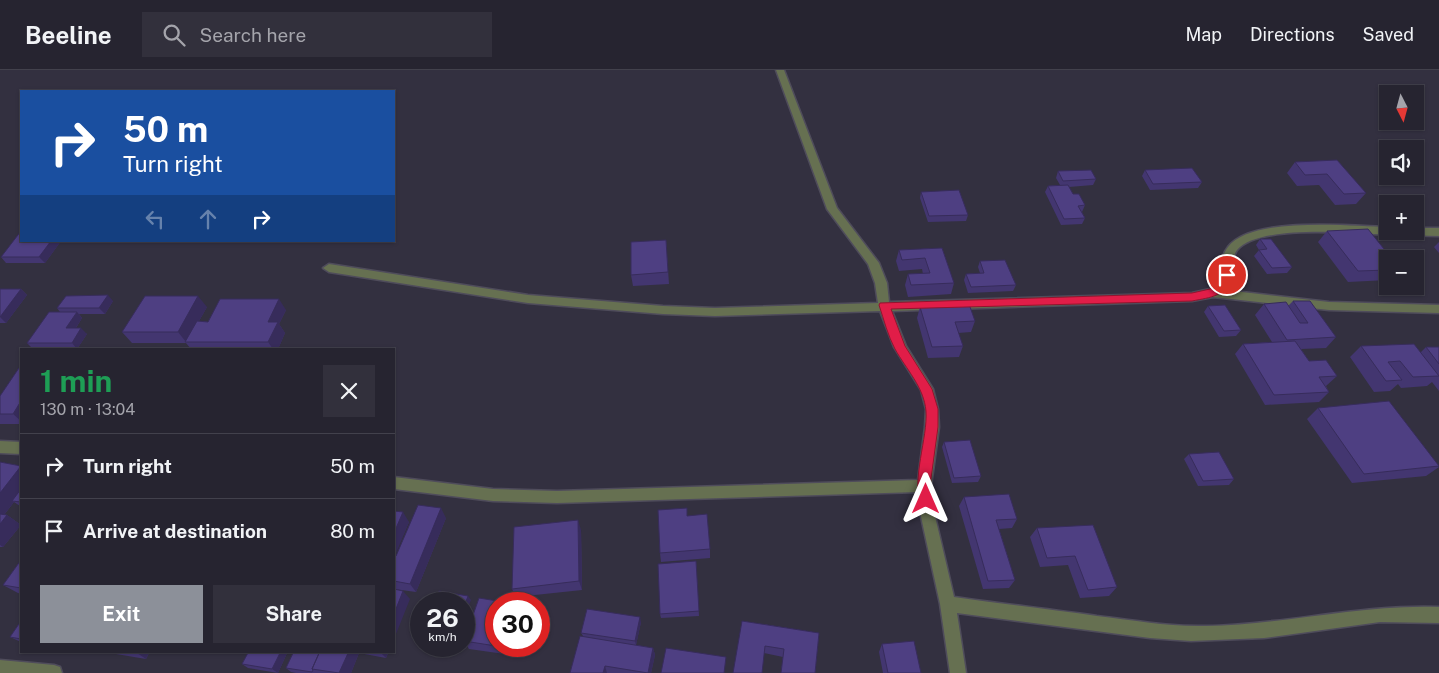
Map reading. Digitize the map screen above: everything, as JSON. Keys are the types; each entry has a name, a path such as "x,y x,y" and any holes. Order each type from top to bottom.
{"street":[{"path":"780,70 832,209 874,263 881,283 884,305 900,347 927,389 932,409 932,427 924,486 927,512 948,604 958,673"},
{"path":"1213,293 1223,286 1231,250 1240,241 1254,235 1278,230 1379,231"},
{"path":"1424,232 1439,232"},
{"path":"329,268 528,299 663,310 758,312 884,305 1192,297 1213,293 1328,306 1439,309"},
{"path":"0,447 20,448"},
{"path":"395,483 493,495 557,497 924,486"},
{"path":"948,604 1149,630 1204,634 1258,631 1366,616 1420,613 1439,614"},
{"path":"0,668 54,673"}],"building":[{"path":"1337,160 1366,193 1344,194 1327,174 1305,175 1295,162"},
{"path":"1192,168 1202,182 1153,184 1145,170"},
{"path":"1091,170 1096,179 1063,181 1058,171"},
{"path":"1068,185 1073,194 1079,194 1085,205 1078,206 1085,218 1064,219 1048,186"},
{"path":"959,190 968,215 929,216 921,192"},
{"path":"1368,229 1385,250 1379,250 1379,270 1358,271 1327,231"},
{"path":"20,232 20,242 50,242 39,257 1,257"},
{"path":"1260,239 1271,239 1292,267 1272,268 1259,250 1267,249"},
{"path":"666,240 668,272 631,275 631,242"},
{"path":"942,248 954,283 911,285 908,274 930,273 925,258 902,260 899,250"},
{"path":"1005,260 1016,285 971,287 966,274 984,273 980,261"},
{"path":"0,289 21,289 0,317"},
{"path":"108,295 99,308 57,308 66,296"},
{"path":"145,296 198,296 178,332 122,332"},
{"path":"220,299 279,299 268,322 278,322 268,342 185,342 197,321 208,322"},
{"path":"1293,301 1310,301 1336,337 1287,340 1264,304 1286,302 1300,323 1308,323"},
{"path":"969,304 975,321 955,322 963,346 932,347 920,307"},
{"path":"1225,305 1241,330 1224,331 1208,306"},
{"path":"49,312 77,312 66,328 81,328 72,343 27,343"},
{"path":"1295,341 1309,361 1326,360 1337,376 1319,377 1329,392 1274,395 1243,344"},
{"path":"1414,344 1439,376 1413,377 1400,361 1388,362 1402,380 1386,381 1361,346"},
{"path":"1426,347 1439,347 1439,364"},
{"path":"20,366 20,403 13,414 0,414 0,396"},
{"path":"1389,401 1439,466 1364,474 1318,408"},
{"path":"970,440 981,476 954,478 944,442"},
{"path":"1219,452 1234,479 1203,481 1189,454"},
{"path":"0,462 20,466 20,467 0,493"},
{"path":"20,490 20,502 12,501"},
{"path":"1009,494 1017,519 996,520 1015,580 988,581 964,497"},
{"path":"418,505 441,508 410,584 395,581 396,556"},
{"path":"687,508 687,516 707,514 710,549 660,553 658,510"},
{"path":"395,511 403,512 395,531"},
{"path":"0,514 7,515 0,524"},
{"path":"578,520 579,581 512,589 514,527"},
{"path":"1093,525 1117,587 1088,590 1075,556 1047,558 1037,528"},
{"path":"20,561 20,588 3,585"},
{"path":"696,561 699,611 660,614 658,564"},
{"path":"395,589 403,591 395,611"},
{"path":"479,598 485,599 485,644 475,643 475,609"},
{"path":"587,609 640,617 635,641 581,633"},
{"path":"742,621 819,633 815,673 781,673 784,649 765,646 762,673 733,673"},
{"path":"20,622 20,639 10,637"},
{"path":"580,636 653,648 648,673 605,666 603,673 570,673"},
{"path":"914,641 921,673 888,673 882,644"},
{"path":"666,648 726,657 724,673 661,673"},
{"path":"248,653 280,653 272,669 242,664"},
{"path":"293,653 319,653 312,672 286,668"},
{"path":"319,653 348,653 339,673 312,669"}],"route":[{"path":"926,499 924,486 932,427 932,409 927,389 900,347 884,305 1192,297 1213,293 1223,286 1227,275"}]}
